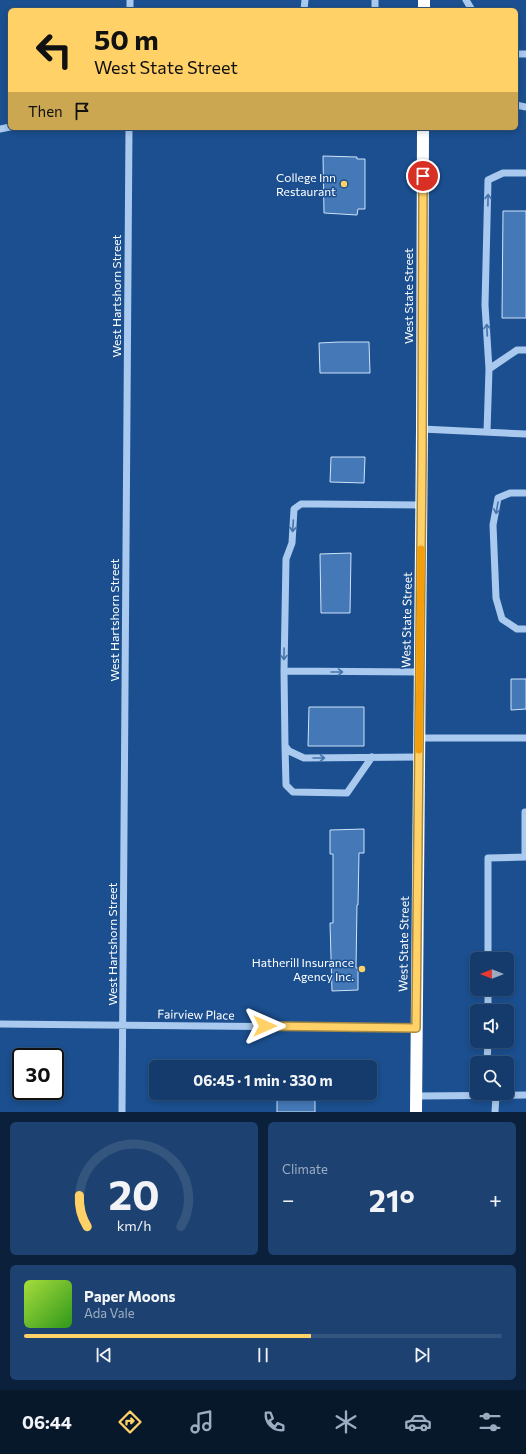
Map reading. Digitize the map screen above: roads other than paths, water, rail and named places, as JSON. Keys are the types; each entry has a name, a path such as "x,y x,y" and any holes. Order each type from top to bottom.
{"highway":[{"name":"West State Street","path":"416,1112 423,130"}],"street":[{"name":"West Hartshorn Street","path":"122,1112 128,130"},
{"path":"487,432 489,369 485,305 488,180 503,172 526,173"},
{"path":"489,369 517,350 526,350"},
{"path":"422,429 526,434"},
{"path":"526,493 510,493 498,498 493,525 496,598 502,619 517,629 526,629"},
{"path":"372,757 347,793 293,792 286,785 284,671 286,559 292,543 294,509 301,504 421,505"},
{"path":"284,671 420,672"},
{"path":"419,738 526,738"},
{"path":"285,746 289,751 304,758 419,757"},
{"path":"488,952 488,858 526,857 526,812"},
{"name":"Fairview Place","path":"0,1024 416,1028"},
{"path":"416,1096 470,1094"},
{"path":"514,1095 526,1095"},
{"path":"495,1112 496,1100"}],"place":[{"name":"College Inn Restaurant","path":"344,184"},
{"name":"Hatherill Insurance Agency Inc.","path":"362,969"}]}
